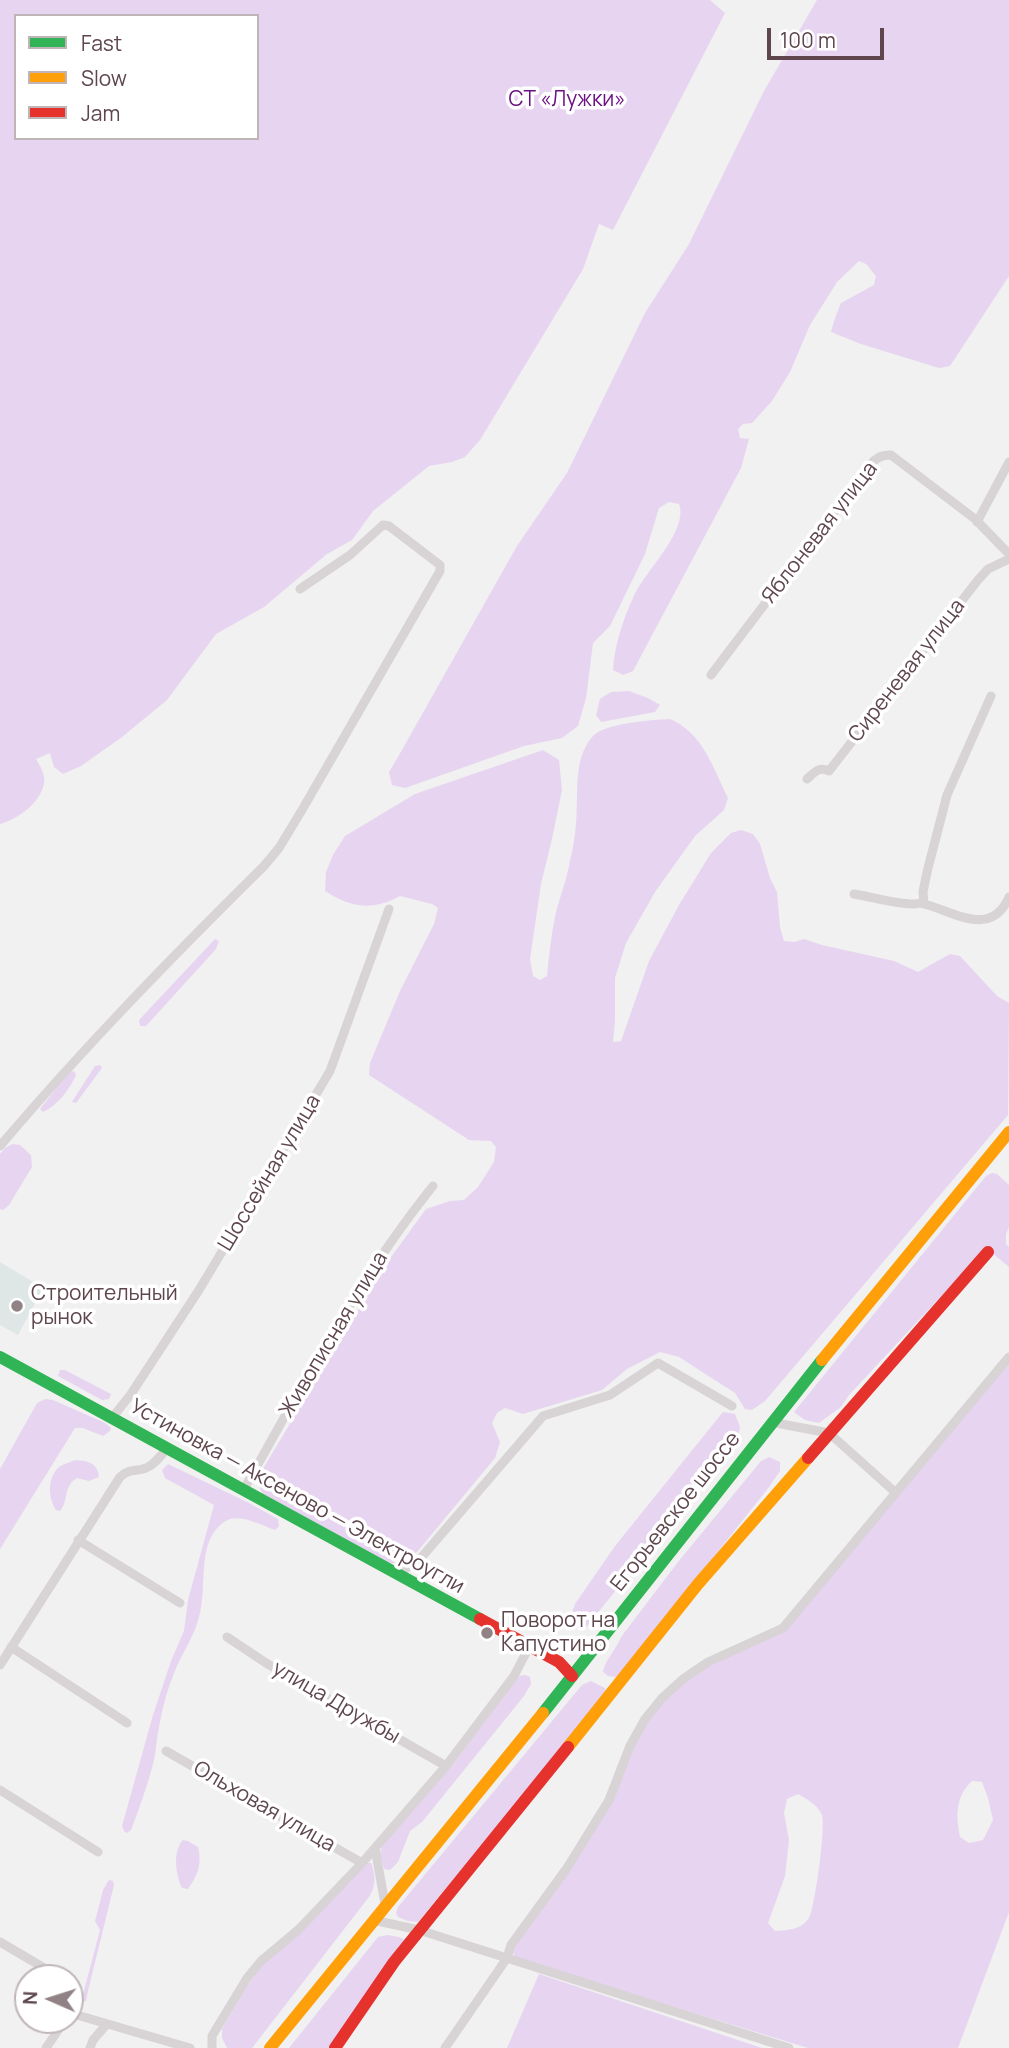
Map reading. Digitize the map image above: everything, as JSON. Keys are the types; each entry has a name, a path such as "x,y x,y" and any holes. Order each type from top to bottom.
{"main road":[{"name":"Егорьевское шоссе","path":"270,2048 572,1676 771,1422 1009,1132"},
{"path":"335,2048 419,1930 698,1584 988,1252"},
{"name":"Устиновка — Аксеново — Электроугли","path":"0,1357 559,1662 572,1676"}],"street":[{"name":"Яблоневая улица","path":"711,675 876,458 883,455 891,455 978,522 1009,557"},
{"path":"978,522 1009,462"},
{"path":"0,1146 85,1048 279,848 348,734 440,571 440,565 389,526 383,526 350,555 300,589"},
{"name":"Сиреневая улица","path":"807,779 818,769 829,771 978,580 988,569 1009,557"},
{"path":"924,904 923,892 927,872 947,795 990,695"},
{"path":"854,894 924,904 972,920 991,917 1005,905 1009,897"},
{"name":"Шоссейная улица","path":"112,1418 131,1394 199,1290 330,1071 389,909"},
{"name":"Живописная улица","path":"244,1489 346,1309 400,1227 433,1186"},
{"path":"445,2048 507,1958 511,1945 567,1868 609,1800 630,1746 662,1698 708,1662 783,1629 1009,1357"},
{"path":"398,1574 420,1559 543,1416 610,1395 658,1363 732,1406"},
{"path":"771,1422 829,1433 896,1493"},
{"path":"0,1665 120,1477 127,1471 146,1468 167,1448"},
{"path":"78,1540 180,1603"},
{"name":"улица Дружбы","path":"227,1637 446,1766"},
{"path":"10,1647 127,1723"},
{"path":"212,2048 212,2036 247,1978 261,1961 298,1930 362,1863 446,1766 514,1675 529,1647"},
{"name":"Ольховая улица","path":"166,1751 362,1863"},
{"path":"0,1790 98,1853"},
{"path":"375,1848 385,1904"},
{"path":"373,1920 419,1930 789,2048"},
{"path":"0,1941 38,1964"},
{"path":"84,2017 190,2048"},
{"path":"90,2048 93,2040 107,2024"}],"shaded area":[{"name":"Строительный рынок","path":"0,1262 43,1288 18,1335 0,1325"}],"green space":[{"name":"СТ «Лужки»","path":"0,0 710,0 725,13 613,230 599,224 583,269 480,440 465,457 429,466 373,511 352,540 327,554 264,607 216,634 167,700 81,766 63,774 54,767 50,753 36,759 44,777 44,784 38,798 27,810 0,824"},
{"path":"817,0 1009,0 1009,276 950,366 939,368 831,332 841,303 874,285 876,276 866,264 859,261 837,282 810,325 790,372 772,401 752,423 743,424 738,429 740,438 749,439 741,468 633,671 623,675 613,670 615,652 629,606 678,526 679,504 669,502 659,508 645,554 610,626 593,643 586,698 578,726 562,738 524,746 405,788 392,785 389,772 517,546 567,473 645,313 689,244 764,91"},
{"path":"629,691 660,705 655,712 601,722 596,715 600,699 611,692"},
{"path":"670,719 681,725 699,742 728,798 724,810 695,836 655,892 626,943 615,978 613,1042 621,1041 649,961 679,905 711,853 731,833 741,830 753,834 760,844 777,892 784,941 804,939 894,961 918,972 950,954 960,956 997,996 1009,1003 1008,1115 765,1401 752,1410 745,1409 735,1393 679,1357 660,1352 627,1369 602,1390 523,1414 505,1408 497,1413 492,1423 500,1442 495,1458 417,1552 402,1563 389,1563 263,1494 258,1484 261,1472 386,1264 426,1209 450,1201 464,1200 478,1187 494,1162 496,1147 491,1141 469,1140 369,1075 370,1063 400,991 434,924 438,908 400,896 381,904 353,904 325,891 326,872 345,836 415,794 543,750 559,760 562,790 541,884 530,959 533,976 540,980 547,976 555,917 572,852 579,767 586,745 593,736 608,728"},
{"path":"215,939 219,941 216,949 146,1026 140,1026 139,1020"},
{"path":"100,1065 102,1068 76,1103 72,1102 95,1066"},
{"path":"74,1071 76,1075 67,1091 43,1112 40,1109 69,1072"},
{"path":"13,1144 20,1145 31,1155 32,1167 9,1205 3,1210 0,1209 0,1154"},
{"path":"992,1173 1009,1185 1009,1227 1006,1244 1009,1247 1009,1267 986,1248 849,1395 841,1407 819,1423 805,1420 794,1412 986,1176"},
{"path":"1009,1361 1009,1912 958,2048 808,2048 515,1958 513,1952 519,1938 571,1866 650,1717 687,1679 709,1664 785,1631","holes":["972,1781 982,1782 993,1820 983,1840 969,1843 960,1837 958,1814 962,1794","798,1794 815,1805 822,1815 817,1884 806,1922 794,1929 775,1931 768,1923 785,1876 789,1840 784,1813 787,1799"]},
{"path":"60,1370 65,1370 111,1394 109,1399 102,1400 58,1376"},
{"path":"45,1399 53,1400 111,1428 103,1436 83,1428 75,1428 0,1549 0,1469 37,1403"},
{"path":"723,1412 735,1414 740,1427 738,1438 584,1630 573,1627 571,1616 575,1604 615,1546"},
{"path":"769,1457 780,1462 780,1471 769,1487 630,1663 616,1677 608,1676 603,1672 604,1668 621,1637 761,1461"},
{"path":"75,1460 92,1464 99,1477 89,1481 77,1478 73,1481 63,1507 60,1511 56,1510 50,1494 52,1477 59,1467"},
{"path":"168,1464 278,1519 279,1526 275,1530 249,1520 230,1519 216,1530 210,1539 199,1617 168,1689 151,1773 131,1830 127,1833 122,1826 153,1715 184,1631 188,1600 214,1505 165,1478 162,1470"},
{"path":"519,1676 530,1677 531,1684 524,1696 422,1822 410,1831 398,1862 390,1870 384,1869 380,1854 382,1845 454,1763"},
{"path":"591,1681 605,1688 606,1694 418,1922 398,1917 398,1907 582,1685"},
{"path":"183,1840 198,1847 200,1859 188,1889 182,1888 177,1870 177,1851"},
{"path":"367,1863 371,1863 374,1876 369,1897 252,2048 227,2048 222,2038 222,2029 262,1965"},
{"path":"109,1880 113,1881 84,2001 84,1991 100,1930 95,1921 103,1890"},
{"path":"387,1935 405,1940 330,2048 289,2048 378,1937"},
{"path":"539,1974 762,2048 507,2048"}],"traffic: fast":[{"path":"0,1357 480,1619"},
{"path":"543,1713 822,1360"}],"traffic: slow":[{"path":"822,1360 1009,1132"},
{"path":"568,1747 698,1584 808,1458"},
{"path":"270,2048 543,1713"}],"traffic: jam":[{"path":"808,1458 988,1252"},
{"path":"480,1619 559,1662 572,1676"},
{"path":"335,2048 394,1962 568,1747"}],"place":[{"name":"Строительный рынок","path":"17,1306"},
{"name":"Поворот на Капустино","path":"487,1633"}]}
